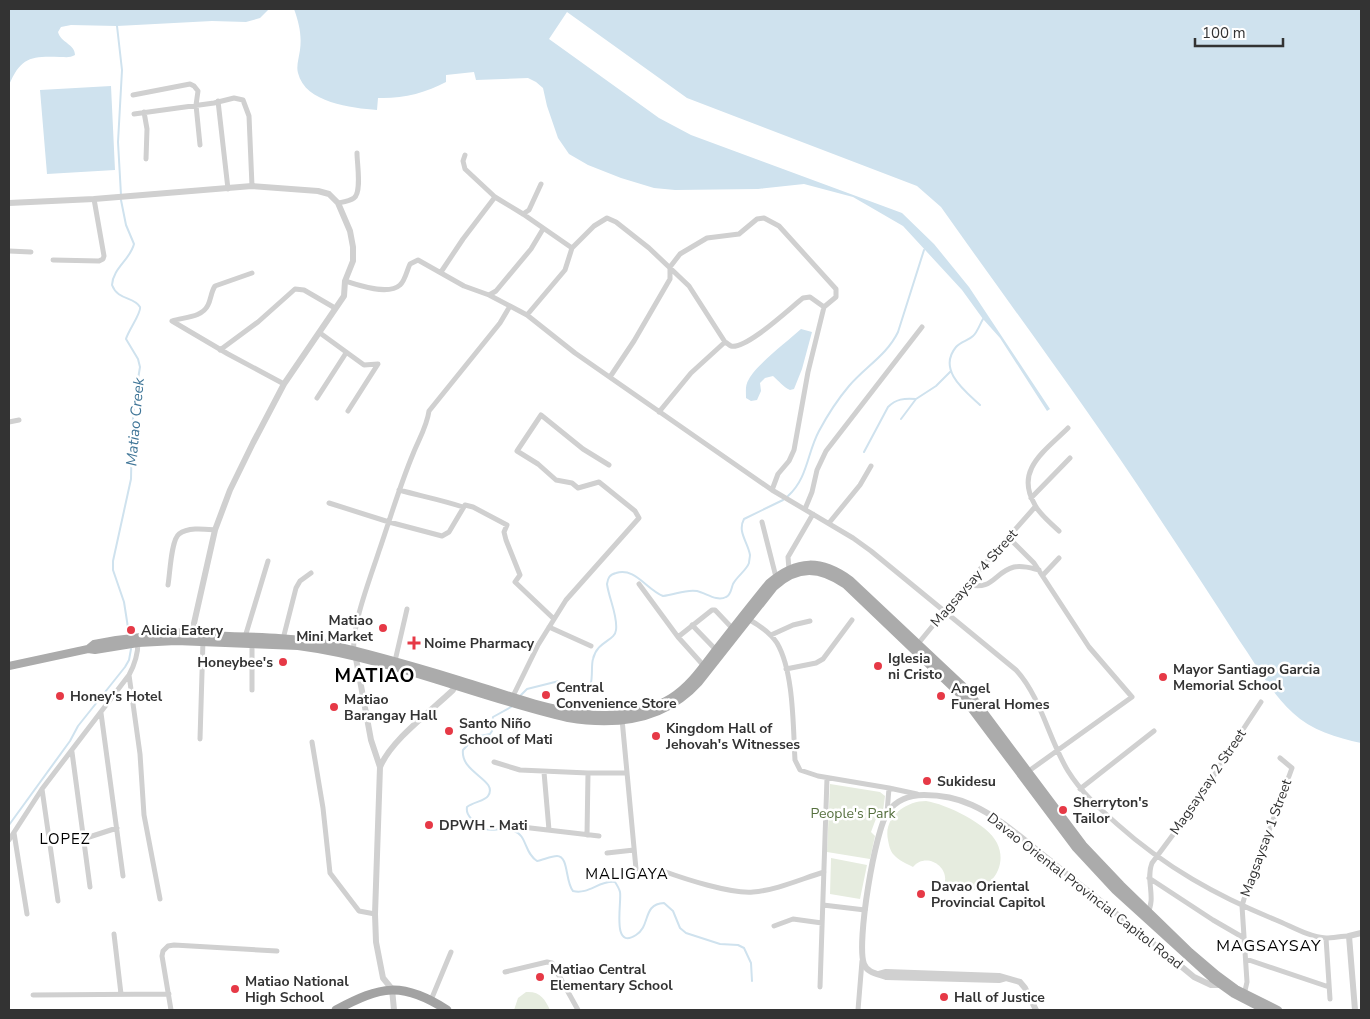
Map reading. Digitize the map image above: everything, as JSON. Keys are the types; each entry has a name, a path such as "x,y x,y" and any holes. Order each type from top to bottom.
{"highway":[{"path":"336,1010 369,994 380,990 392,989 410,992 431,1000 446,1010"}],"main road":[{"path":"9,666 88,649 94,644 192,632 203,638 314,648 395,661 568,718 593,721 656,713 700,682 733,629 746,618 759,595 776,578 788,570 808,565 817,565 837,571 856,586 962,696 1024,774 1090,865 1227,986 1265,1010"},
{"path":"676,698 719,652 774,587 784,578 801,572 817,571 834,577 846,585 915,646"},
{"path":"137,640 190,641 203,638 245,637 314,642 457,683 576,713 622,717"},
{"path":"1243,996 1278,1010"}],"street":[{"path":"133,95 190,84 194,86 198,91 196,105 200,146"},
{"path":"134,114 239,98 243,100 249,116 252,186"},
{"path":"218,101 228,189"},
{"path":"144,112 148,129 146,159"},
{"path":"338,203 355,197 358,193 357,153"},
{"path":"466,155 463,161 465,169 495,197 572,248"},
{"path":"523,214 529,210 541,184"},
{"path":"9,203 94,199 252,186 318,191 329,194 338,203 350,231 353,261 345,281 344,296 284,384 238,474 215,530 190,641"},
{"path":"441,272 462,239 495,197"},
{"path":"53,260 103,260 104,256 94,199"},
{"path":"527,315 565,270 572,248 594,226 603,220 611,218 649,248 689,286 725,342 732,346 739,346 752,340 803,298 810,297 824,307"},
{"path":"610,378 670,279 670,268 680,254 707,238 739,234 757,219 764,218 779,226 836,289 836,297 824,307 808,372 794,450 789,461 778,474 772,490"},
{"path":"489,295 496,291 531,249 544,229"},
{"path":"9,252 31,252"},
{"path":"345,281 367,288 388,290 396,288 401,284 410,264 418,260 464,286 489,295 527,315 561,343 772,490 829,523 871,551 1022,676 1068,771 1080,789 1098,808 1146,850 1218,895 1314,935 1326,938 1361,933"},
{"path":"252,273 215,286 208,306 203,311 199,314 172,321 220,350 284,384"},
{"path":"220,350 258,322 295,289 304,290 335,308"},
{"path":"380,990 383,978 376,942 375,914 380,767 372,740 355,655 354,641 361,612 399,490 428,421 430,411 500,324 510,306"},
{"path":"804,509 812,492 817,470 826,451 922,327"},
{"path":"320,333 364,365 378,364 348,410"},
{"path":"659,412 690,373 725,342"},
{"path":"317,398 346,353"},
{"path":"513,696 527,665 566,600 639,518 635,511 599,482 578,488 572,483 556,480 538,464 517,450 541,415 583,449 608,465"},
{"path":"9,422 19,420"},
{"path":"1059,531 1035,506 1027,486 1027,478 1032,466 1068,428"},
{"path":"1031,498 1070,458"},
{"path":"829,523 860,485 871,466"},
{"path":"399,490 447,501 463,507 465,505 473,507 507,525 504,532 506,540 520,575 515,582 554,619"},
{"path":"329,503 442,536 449,532 463,507"},
{"name":"Magsaysay 4 Street","path":"915,646 1035,506"},
{"path":"788,570 788,557 813,514"},
{"path":"762,522 776,578"},
{"path":"168,585 174,542 177,535 192,530 215,530"},
{"path":"1009,538 1027,555 1043,575 1089,647 1132,697 1024,774"},
{"path":"1043,575 1059,558"},
{"path":"245,637 268,561"},
{"path":"967,584 976,586 988,585 1013,567 1039,570"},
{"path":"283,639 296,588 300,581 311,573"},
{"path":"639,584 678,637 704,666"},
{"path":"395,661 407,608"},
{"path":"678,637 713,610 733,629"},
{"path":"746,618 771,635 781,652 791,697 797,766 800,770 828,778 919,795"},
{"path":"786,669 816,663 823,659 852,620"},
{"path":"771,635 793,625 810,621"},
{"path":"692,625 719,652"},
{"path":"549,627 591,646"},
{"path":"200,739 203,638"},
{"path":"9,840 42,789 129,675 138,654 137,640"},
{"path":"252,643 252,690"},
{"path":"129,675 140,754 144,815 160,899"},
{"path":"380,767 391,747 457,683"},
{"name":"Magsaysay 2 Street","path":"1146,915 1152,904 1149,878 1150,868 1156,857 1193,810 1261,702"},
{"path":"100,713 124,876"},
{"path":"622,717 636,868"},
{"path":"1080,789 1154,731"},
{"path":"312,742 323,808 330,873 356,909 361,912 375,914"},
{"path":"72,752 90,887"},
{"name":"Magsaysay 1 Street","path":"1243,996 1247,982 1242,906 1292,768 1280,758"},
{"path":"494,762 512,768 544,772 627,773"},
{"path":"544,772 549,830"},
{"path":"587,835 588,773"},
{"path":"820,987 828,778"},
{"path":"858,1010 865,910 880,832 887,813 888,788"},
{"path":"42,789 58,901"},
{"name":"Davao Oriental Provincial Capitol Road","path":"887,813 901,800 919,795 959,800 978,808 992,817 1194,977 1211,985 1227,986"},
{"path":"522,827 599,836"},
{"path":"83,840 117,828"},
{"path":"14,833 27,914"},
{"path":"606,853 634,850"},
{"path":"663,871 740,892 767,890 824,872"},
{"path":"1149,878 1244,938"},
{"path":"823,906 865,910"},
{"path":"774,926 793,919 822,923"},
{"path":"114,934 121,994"},
{"path":"1349,936 1355,1010"},
{"path":"1326,938 1330,999"},
{"path":"171,1010 162,956 162,951 168,946 277,951"},
{"path":"431,1000 450,952"},
{"path":"863,958 866,968 873,973 886,977 999,980 1006,978"},
{"path":"1246,959 1329,987"},
{"path":"505,972 547,962 552,963 578,1010"},
{"path":"878,974 886,972 999,976 1020,982 1036,1010"},
{"path":"383,978 392,989 394,1010"},
{"path":"33,995 169,994"}],"green space":[{"name":"People's Park","path":"830,784 880,792 885,796 883,811 877,816 871,832 875,836 870,859 827,852"},
{"path":"926,801 944,806 966,816 985,829 997,843 1000,852 998,869 994,877 981,888 963,891 955,890 944,885 944,872 936,863 930,861 918,862 913,867 896,857 891,850 887,832 893,818 904,807"},
{"path":"831,858 867,865 860,899 830,894"},
{"path":"526,992 541,996 550,1010 514,1010 518,998"}],"water":[{"path":"9,9 269,9 260,18 246,22 212,21 117,26 71,25 61,27 58,32 60,36 73,48 75,55 71,57 41,57 28,60 18,69 9,85"},
{"path":"294,9 1361,9 1361,743 1343,739 1316,729 1300,719 1278,697 1077,397 941,207 917,186 687,98 567,12 549,39 659,118 691,135 902,213 934,244 969,287 1050,409 1047,411 1000,338 983,319 962,290 903,226 853,197 804,184 758,189 675,190 654,188 621,178 588,165 569,154 558,138 543,88 528,78 476,80 474,72 446,75 446,82 422,92 404,96 378,98 377,110 355,108 331,102 310,91 302,83 297,71 301,45 299,24"},
{"path":"111,86 115,170 47,174 40,90"},
{"path":"801,329 812,332 802,369 794,389 790,390 783,386 773,376 765,378 760,383 761,391 757,400 751,401 746,398 747,384 753,373"}],"waterway":[{"name":"Matiao Creek","path":"117,26 122,70 118,142 121,195"},
{"name":"Matiao Creek","path":"121,200 126,225 134,244 129,255 115,274 112,285 118,294 134,301 140,307 126,339 138,359 140,367 132,429 131,479 113,561 113,570 124,602 129,634"},
{"path":"788,496 800,481 815,439 841,396 855,379 882,354 898,332 924,250"},
{"path":"980,405 955,379 951,372 950,364 951,356 956,347 974,335 983,319"},
{"path":"901,419 916,399 936,386 951,371"},
{"path":"864,452 888,407 900,400 916,399"},
{"path":"521,695 527,689 559,681 579,693 589,688 595,653 598,648 613,637 616,630 616,619 607,584 609,577 614,574 629,573 663,596 684,591 697,591 719,598 728,596 733,584 749,563 750,555 742,528 744,519 783,500"},
{"name":"Matiao Creek","path":"9,825 70,741 78,726 125,667 129,660 131,649"},
{"path":"511,707 493,717 490,734 475,737 463,750 467,765 484,780 490,790 486,798 467,807 467,813 473,821 478,826 488,830 503,829 518,833 524,840 530,854 537,861 555,856 561,857 573,891 584,891 604,883 615,882 620,892 619,923 623,936 628,938 641,931 652,907 664,903 673,911 680,928 686,933 720,944 738,945 744,948 751,963 752,981"}],"place":[{"name":"Matiao Mini Market","path":"383,628"},
{"name":"Alicia Eatery","path":"131,630"},
{"name":"Noime Pharmacy","path":"414,643"},
{"name":"Honeybee's","path":"283,662"},
{"name":"Iglesia ni Cristo","path":"878,666"},
{"name":"Mayor Santiago Garcia Memorial School","path":"1163,677"},
{"name":"Central Convenience Store","path":"546,695"},
{"name":"Honey's Hotel","path":"60,696"},
{"name":"Angel Funeral Homes","path":"941,696"},
{"name":"Matiao Barangay Hall","path":"334,707"},
{"name":"Santo Niño School of Mati","path":"449,731"},
{"name":"Kingdom Hall of Jehovah's Witnesses","path":"656,736"},
{"name":"Sukidesu","path":"927,781"},
{"name":"Sherryton's Tailor","path":"1063,810"},
{"name":"DPWH - Mati","path":"429,825"},
{"name":"Davao Oriental Provincial Capitol","path":"921,894"},
{"name":"Matiao Central Elementary School","path":"540,977"},
{"name":"Matiao National High School","path":"235,989"},
{"name":"Hall of Justice","path":"944,997"}],"district":[{"name":"MATIAO","path":"375,676"},
{"name":"LOPEZ","path":"65,839"},
{"name":"MALIGAYA","path":"627,874"},
{"name":"MAGSAYSAY","path":"1269,946"}]}
